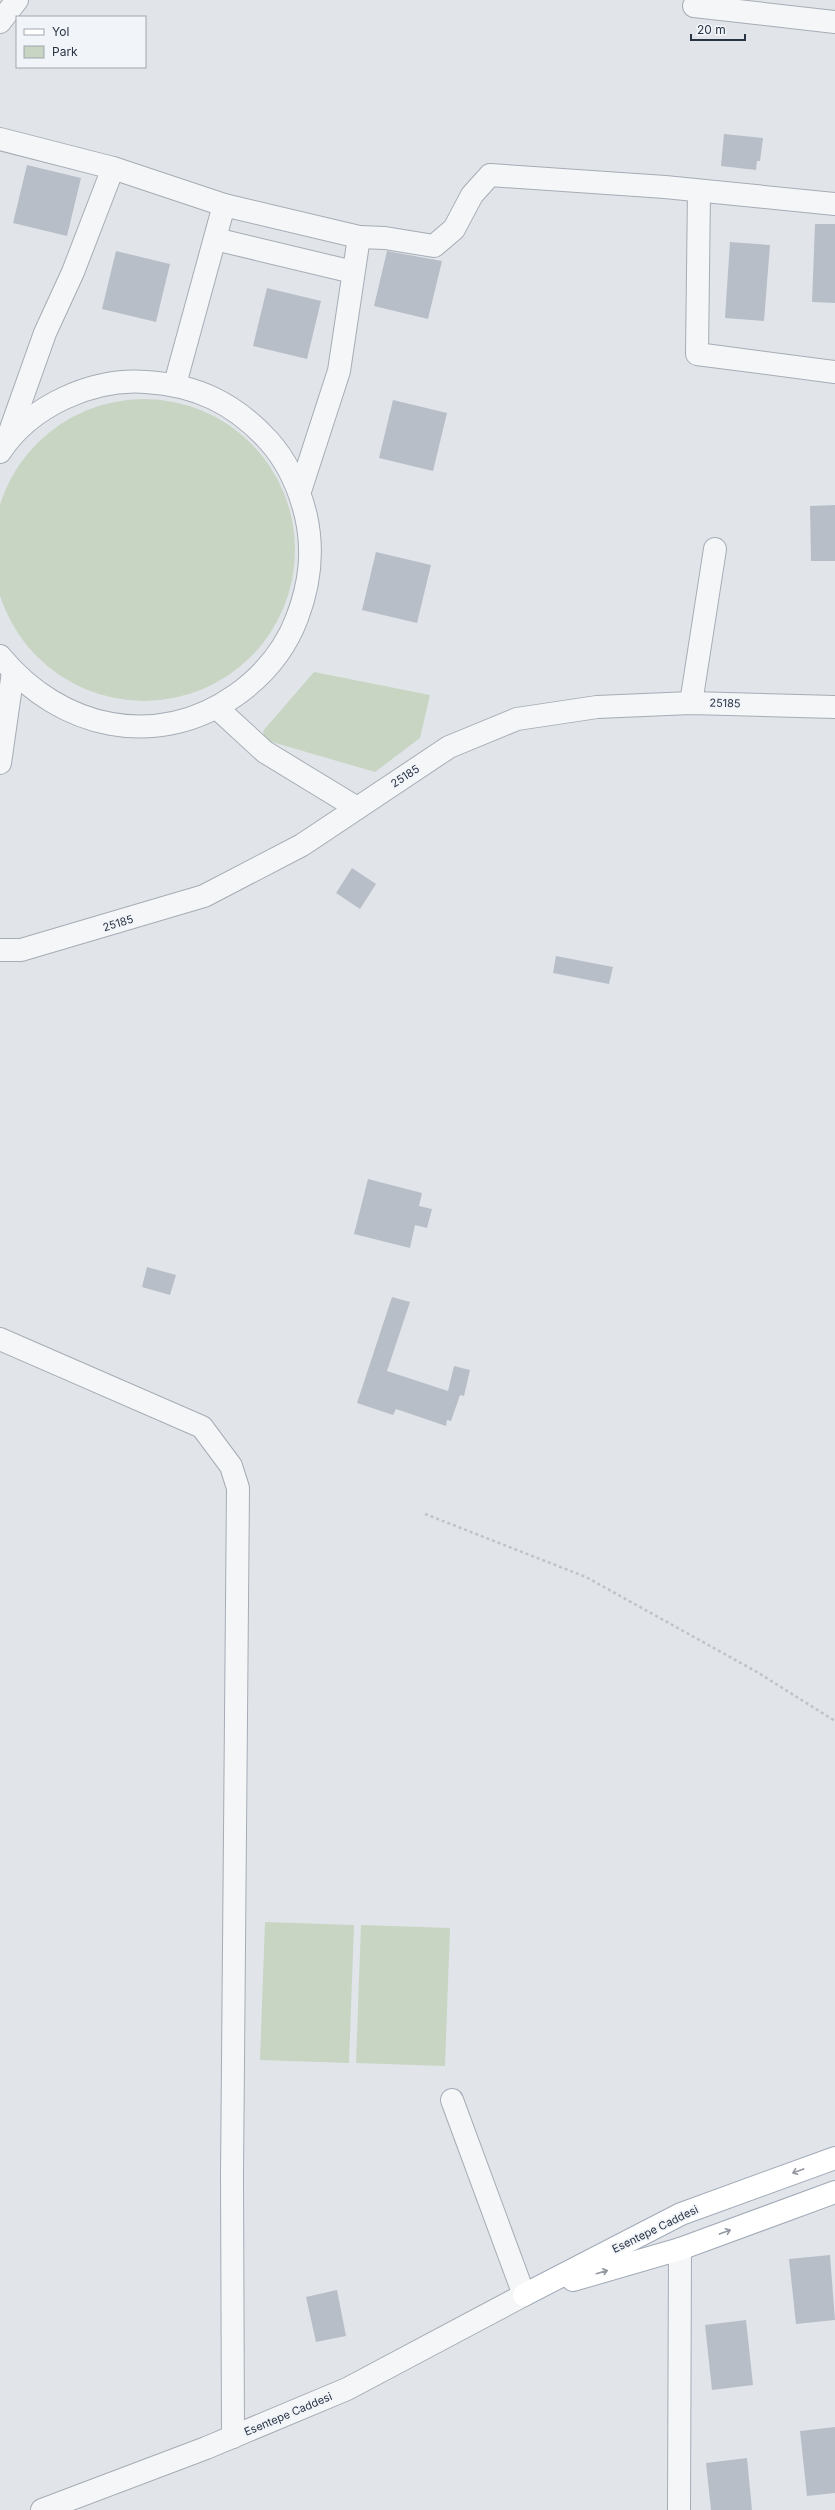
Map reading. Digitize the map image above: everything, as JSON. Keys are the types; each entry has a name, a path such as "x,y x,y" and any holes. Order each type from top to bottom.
{"main road":[{"name":"Esentepe Caddesi","path":"524,2295 681,2214 835,2158"},
{"name":"Esentepe Caddesi","path":"524,2295 680,2249 835,2192"}],"street":[{"path":"0,22 17,0"},
{"path":"694,6 835,22"},
{"path":"0,139 113,168 224,205 359,236 385,238 434,246 454,229 472,195 490,175 699,191 835,204"},
{"path":"2,448 45,333 73,272 113,168"},
{"path":"699,191 697,354 835,372"},
{"path":"175,384 224,205"},
{"path":"300,491 339,371 359,236"},
{"path":"215,239 353,272"},
{"path":"2,448 39,412 81,390 128,380 175,384 215,398 251,422 280,453 300,491 312,541 308,592 289,639 258,679 216,708 182,721 145,727 108,724 73,714 41,696 6,664"},
{"path":"691,703 715,549"},
{"path":"0,763 6,664"},
{"name":"25185","path":"0,950 22,950 204,896 302,845 449,747 517,719 597,707 691,703 835,707"},
{"path":"216,708 266,752 357,808"},
{"path":"0,1339 202,1427 231,1466 238,1488 232,2176 232,2437"},
{"path":"452,2100 524,2295"},
{"path":"678,2510 680,2249"},
{"name":"Esentepe Caddesi","path":"42,2510 232,2437 347,2389 524,2295"}],"path":[{"path":"425,1514 586,1577 757,1672 835,1721"}],"green space":[{"path":"144,399 173,402 202,411 228,425 251,443 277,479 288,506 294,535 295,550 292,579 283,608 269,634 251,657 228,675 202,689 173,698 144,701 115,698 86,689 60,675 37,657 19,634 5,608 -1,590 -1,510 5,492 19,466 37,443 60,425 86,411 115,402"},
{"path":"314,672 430,695 420,738 375,772 265,740 263,731"},
{"path":"265,1922 354,1925 349,2063 260,2060"},
{"path":"361,1925 450,1928 445,2066 356,2063"}],"building":[{"path":"724,134 763,138 760,161 757,161 756,170 721,166"},
{"path":"27,165 81,178 67,236 13,223"},
{"path":"815,224 835,224 835,303 812,302"},
{"path":"730,242 770,245 764,321 725,318"},
{"path":"116,251 170,264 156,322 102,309"},
{"path":"387,251 442,261 428,319 374,306"},
{"path":"267,288 321,301 307,359 253,346"},
{"path":"393,400 447,413 433,471 379,458"},
{"path":"835,505 835,561 811,561 810,506"},
{"path":"376,552 431,565 417,623 362,610"},
{"path":"352,868 376,884 360,909 336,893"},
{"path":"556,956 613,967 609,984 553,973"},
{"path":"368,1179 422,1193 419,1206 432,1209 427,1228 415,1225 410,1248 354,1234"},
{"path":"147,1267 176,1275 170,1295 142,1287"},
{"path":"392,1297 410,1302 387,1371 448,1391 454,1366 470,1370 464,1396 460,1395 451,1421 447,1420 446,1426 396,1409 393,1415 357,1403"},
{"path":"830,2255 835,2320 796,2324 789,2259"},
{"path":"337,2290 346,2336 316,2342 306,2297"},
{"path":"746,2320 753,2385 712,2390 705,2325"},
{"path":"835,2427 835,2493 807,2496 800,2431"},
{"path":"747,2458 752,2510 711,2510 706,2463"}]}
